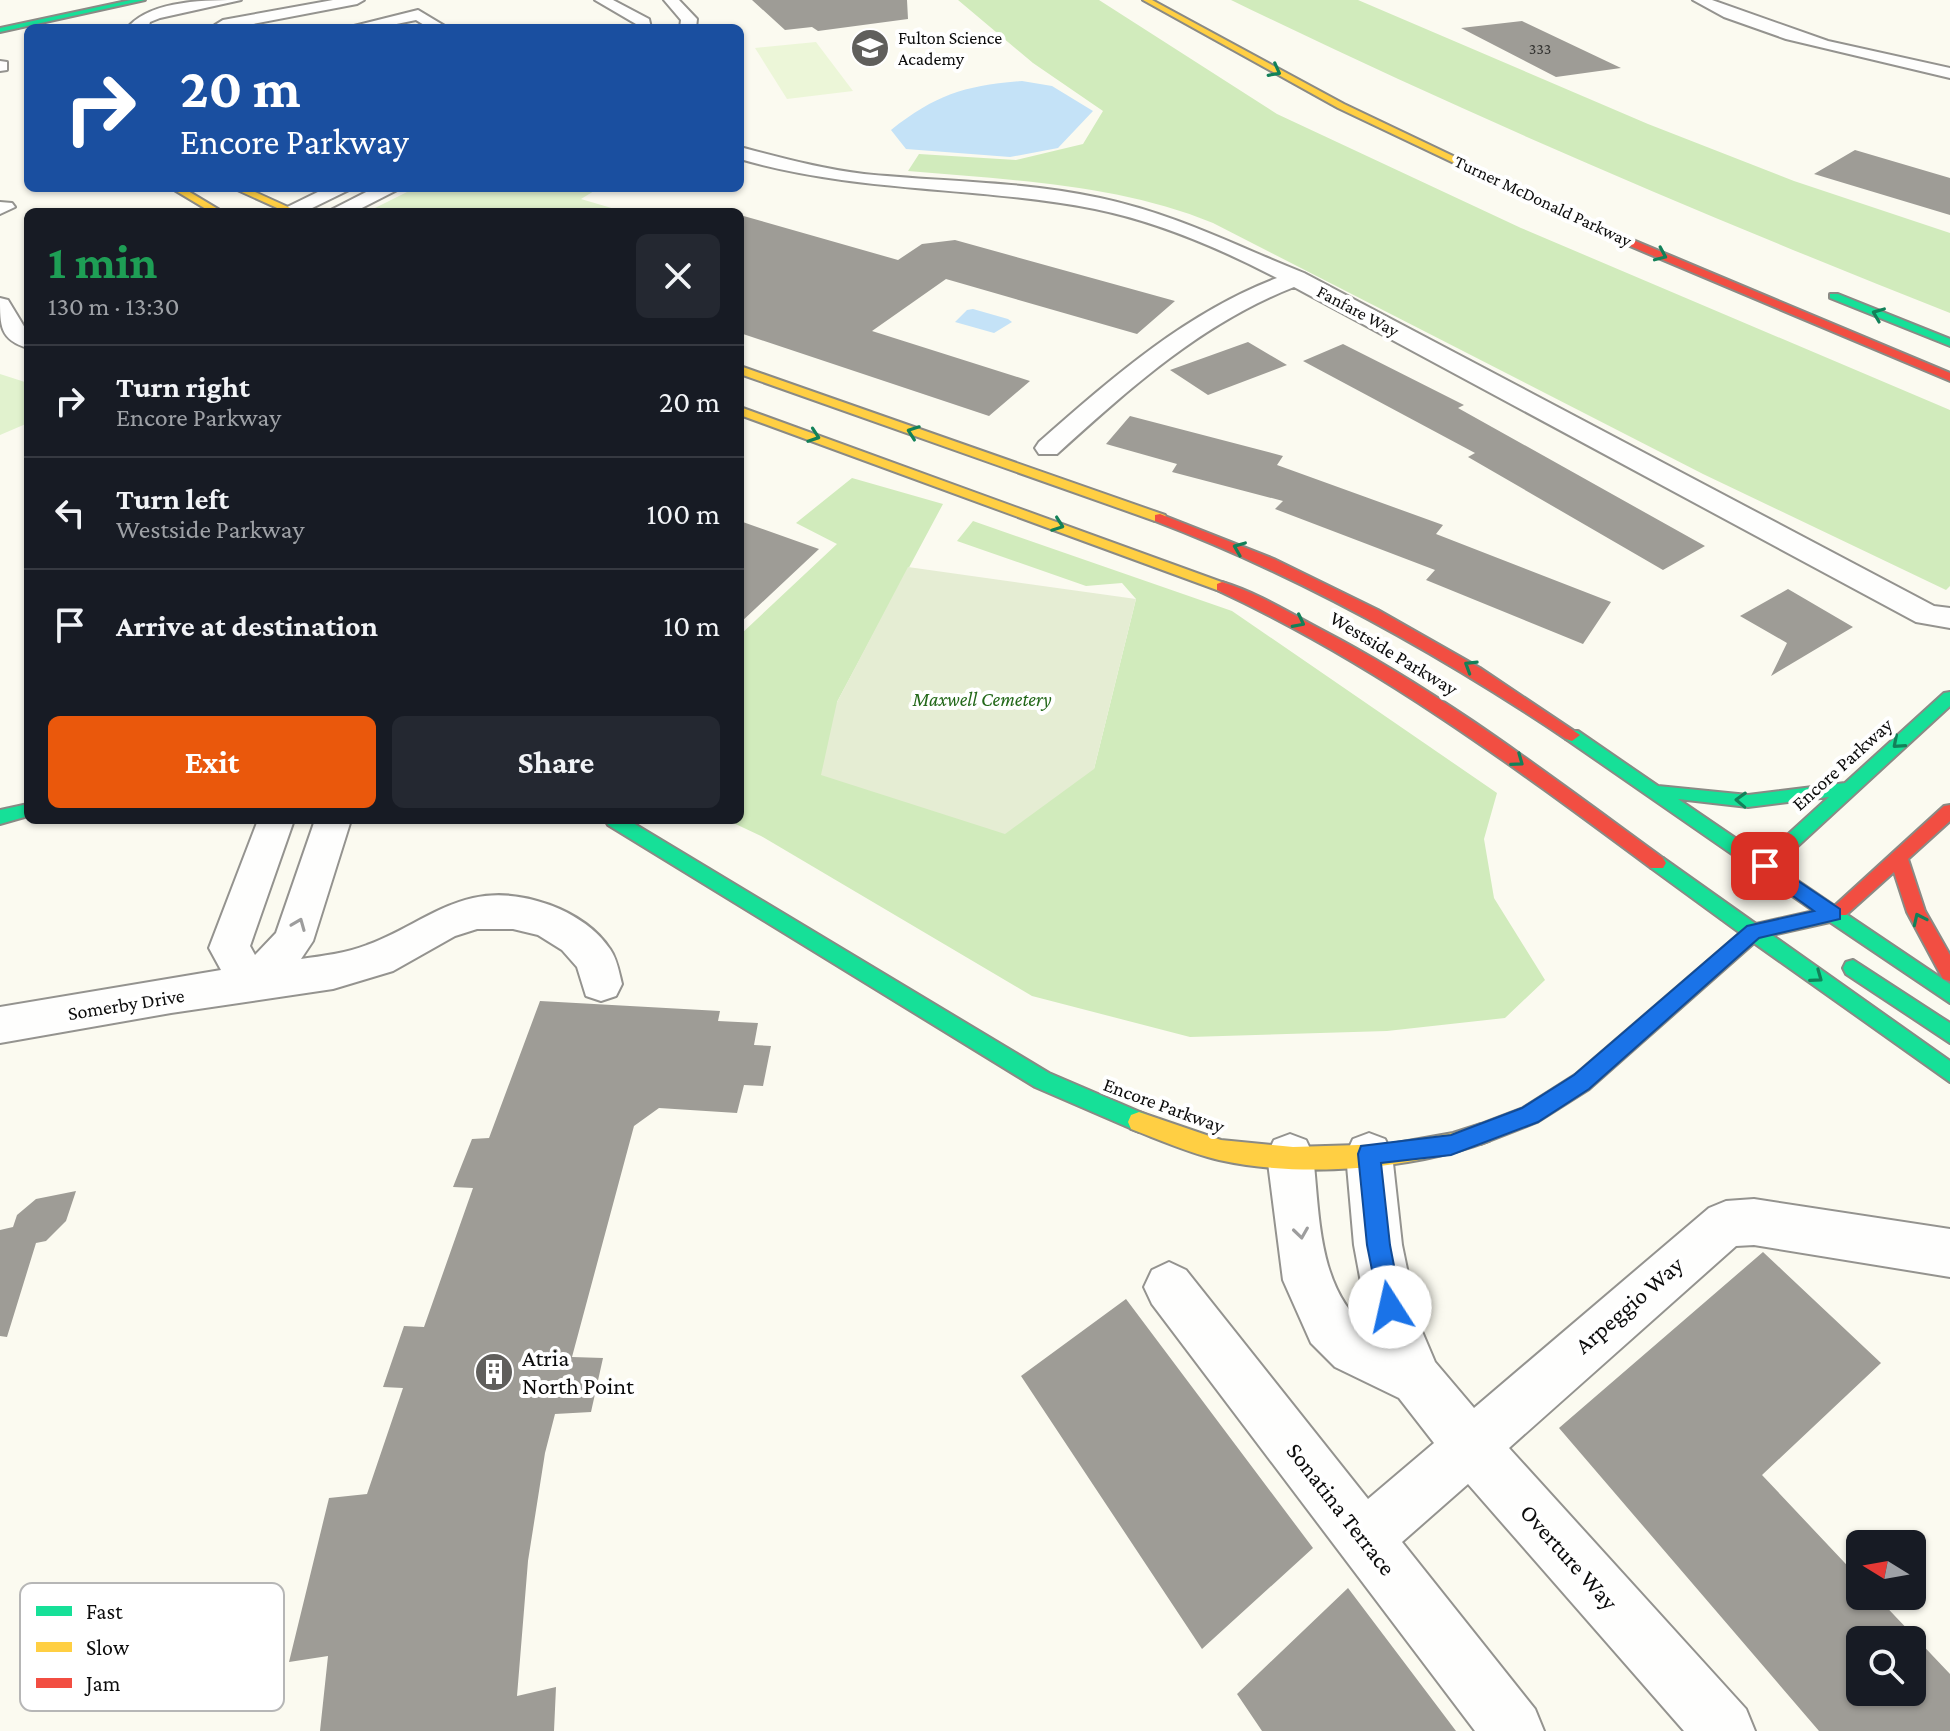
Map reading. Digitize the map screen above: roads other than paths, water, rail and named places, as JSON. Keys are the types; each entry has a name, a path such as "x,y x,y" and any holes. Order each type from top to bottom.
{"main road":[{"path":"35,1 64,23 141,0"},
{"name":"Turner McDonald Parkway","path":"1147,0 1294,82 1442,155 1691,268 1950,377"},
{"path":"8,6 19,14 24,25"},
{"path":"0,30 24,32"},
{"path":"0,39 24,33"},
{"path":"183,192 211,208"},
{"path":"247,192 281,208"},
{"path":"1814,288 1950,343"},
{"name":"Westside Parkway","path":"744,371 1199,532 1346,596 1489,678 1950,995"},
{"name":"Westside Parkway","path":"744,412 1176,568 1284,614 1427,696 1950,1073"},
{"path":"948,445 1022,455 1048,448 1054,470 1068,487"},
{"name":"Encore Parkway","path":"1765,866 1950,697"},
{"path":"1651,788 1748,801 1846,789"},
{"path":"0,817 24,811"},
{"name":"Encore Parkway","path":"621,824 1042,1080 1124,1117 1230,1152 1334,1157 1451,1145 1530,1115 1582,1082 1754,932 1834,914 1899,860 1950,811"},
{"path":"1899,860 1916,912 1950,973"},
{"path":"1765,866 1754,932 1806,946"},
{"path":"1837,959 1867,976 1950,1034"}],"street":[{"path":"139,24 142,19 159,13 234,0"},
{"path":"228,24 357,0"},
{"path":"393,0 433,24"},
{"path":"602,0 641,24"},
{"path":"671,0 689,19 688,24"},
{"path":"1700,0 1806,39 1950,73"},
{"path":"1734,0 1836,36 1950,62"},
{"path":"294,12 314,24"},
{"path":"374,24 418,15"},
{"name":"Fanfare Way","path":"744,154 849,178 1043,195 1132,211 1221,240 1938,616 1950,647"},
{"path":"299,208 334,192"},
{"path":"346,208 382,192"},
{"path":"1048,448 1133,372 1207,319 1239,300 1296,278"},
{"path":"3,317 18,338 24,340"},
{"path":"328,833 293,941 253,986 229,948 270,836 328,833"},
{"name":"Somerby Drive","path":"0,1025 171,995 253,986 333,972 379,959 441,925 476,913 513,913 548,921 576,938 596,961 601,984"},
{"name":"Overture Way","path":"1369,1154 1378,1245 1393,1325 1417,1380 1469,1444 1724,1731"},
{"name":"Overture Way","path":"1290,1155 1306,1268 1312,1295 1325,1319 1344,1343 1417,1380"},
{"name":"Arpeggio Way","path":"1364,1539 1469,1444 1726,1224 1754,1222 1950,1253"},
{"name":"Sonatina Terrace","path":"1169,1287 1513,1731"}],"water":[{"path":"1022,81 1052,86 1093,111 1058,148 1010,157 906,149 891,130 923,108 952,94"},
{"path":"973,309 1012,322 994,333 955,322 967,310"}],"place":[{"name":"Fulton Science Academy","path":"870,48"},
{"name":"Atria North Point","path":"494,1372"}],"park label":[{"name":"Maxwell Cemetery","path":"982,699"}]}
